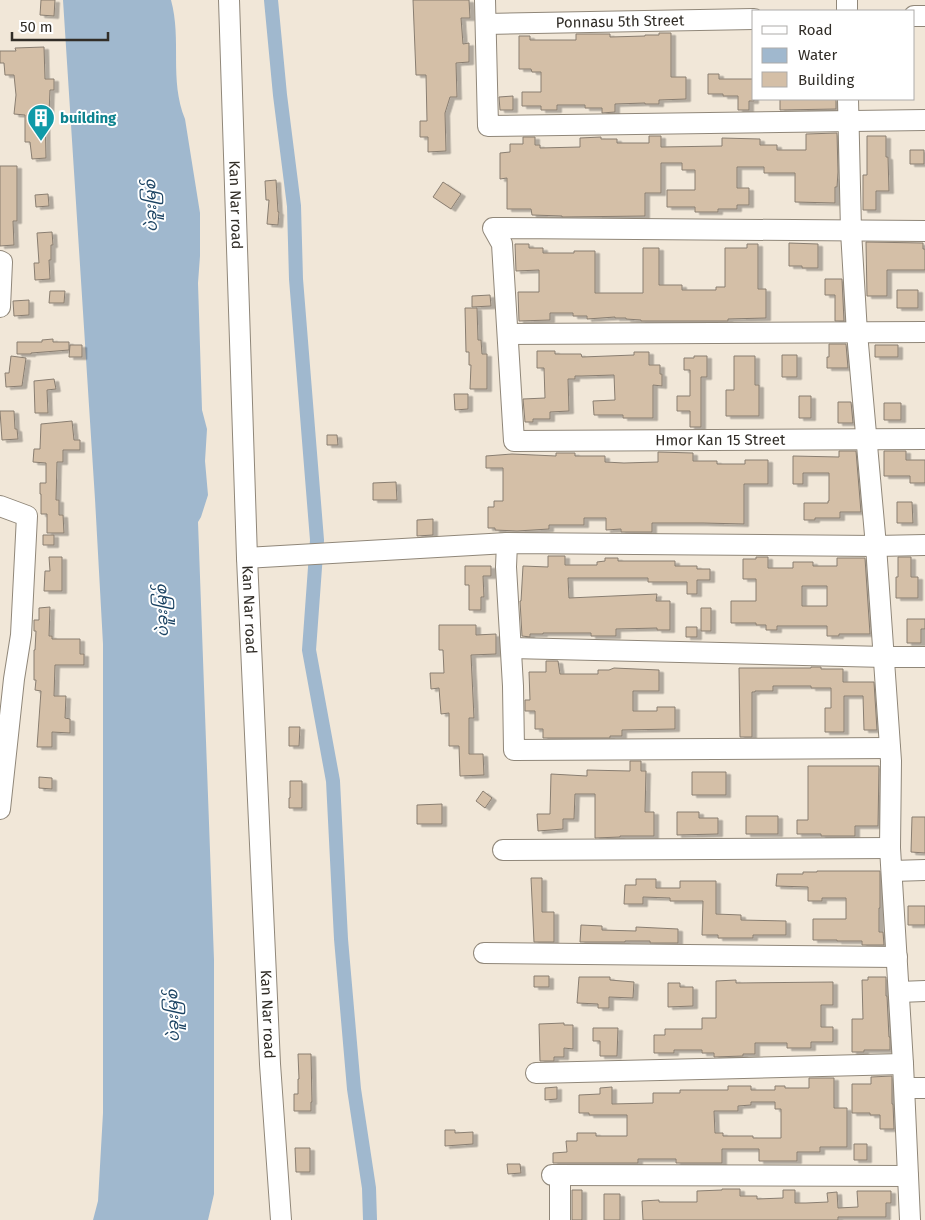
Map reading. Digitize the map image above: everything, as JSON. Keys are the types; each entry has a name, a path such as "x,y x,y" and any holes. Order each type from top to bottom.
{"street":[{"name":"Kan Nar road","path":"230,0 247,558 270,1064 281,1220"},
{"path":"484,0 488,126 925,120"},
{"name":"Ponnasu 5th Street","path":"486,24 752,19"},
{"path":"848,100 851,231 857,333 885,657 890,748 890,848 905,1088 908,1176 917,1198 910,1220"},
{"path":"925,230 493,228 502,244 508,334 925,332"},
{"path":"0,261 2,262 0,307"},
{"name":"Hmor Kan 15 Street","path":"508,334 514,441 925,439"},
{"path":"0,506 27,516 20,635 0,809"},
{"path":"507,543 506,567 513,686 514,750 890,748"},
{"path":"247,558 507,543 925,545"},
{"path":"510,648 925,657"},
{"path":"503,850 890,848"},
{"path":"892,871 925,870"},
{"path":"484,954 897,957"},
{"path":"899,992 925,992"},
{"path":"536,1073 903,1064"},
{"path":"905,1088 925,1088"},
{"path":"560,1220 556,1175 908,1176"}],"water":[{"name":"ပဲခူးမြစ်","path":"63,0 171,0 176,30 176,74 180,104 185,119 200,213 198,283 202,410 207,429 205,461 208,495 198,522 214,960 214,1194 208,1220 93,1220 98,1201 103,1113 103,644"}],"building":[{"path":"41,0 55,0 54,16 40,15"},
{"path":"413,0 469,0 470,18 461,18 463,44 469,43 469,62 456,63 457,97 450,97 445,113 446,151 428,152 428,137 420,137 420,121 427,121 426,75 416,75"},
{"path":"659,33 671,33 671,77 686,77 686,99 659,100 659,104 615,104 615,112 602,113 602,108 585,108 585,105 557,105 557,110 541,110 541,106 522,106 522,92 541,92 541,72 532,72 531,69 519,69 519,36 530,36 530,40 576,40 576,34 610,34 610,37 659,35"},
{"path":"44,47 45,79 54,79 54,90 50,90 49,113 45,113 46,158 32,159 30,142 25,142 25,115 14,114 16,95 14,75 5,75 4,63 0,63 0,51 16,51 15,48"},
{"path":"708,74 719,74 719,79 752,79 752,100 754,101 749,101 749,110 738,110 738,96 708,94"},
{"path":"513,96 513,110 500,110 499,97"},
{"path":"780,100 836,100 836,109 780,110"},
{"path":"837,133 838,172 837,187 835,187 835,203 795,202 795,173 764,173 764,167 737,167 737,188 749,188 749,205 737,205 737,209 718,209 718,212 695,212 695,207 667,207 667,190 695,190 695,170 682,170 682,163 661,163 661,193 645,193 645,216 562,217 532,215 531,209 507,209 507,178 500,179 500,153 510,152 510,144 523,144 523,137 535,137 535,145 540,145 540,148 580,147 580,138 601,137 601,139 617,139 617,143 649,143 649,136 661,136 661,147 722,146 722,138 760,139 760,145 777,145 777,150 806,150 806,134"},
{"path":"867,136 886,136 889,191 876,191 876,210 863,210 863,175 867,175"},
{"path":"910,150 924,150 924,164 910,164"},
{"path":"0,166 17,166 17,221 13,221 14,245 0,246"},
{"path":"276,180 279,212 278,225 267,224 269,200 266,200 265,181"},
{"path":"443,182 461,194 451,209 433,197"},
{"path":"48,194 49,206 36,207 35,195"},
{"path":"52,232 53,245 51,245 51,260 49,260 50,279 35,280 34,263 39,263 37,233"},
{"path":"866,242 923,243 923,249 925,249 925,270 887,270 887,296 867,296"},
{"path":"789,243 818,244 818,268 789,266"},
{"path":"515,244 529,244 529,248 543,248 543,253 595,251 595,293 643,293 643,248 659,248 659,285 682,285 682,290 716,290 716,287 725,287 725,248 747,248 747,244 758,244 758,289 766,289 766,318 728,319 728,321 641,321 615,317 587,319 587,316 573,316 573,313 550,313 550,320 519,321 518,292 539,292 539,270 516,271"},
{"path":"825,279 842,279 844,321 835,321 835,295 825,295"},
{"path":"897,290 918,290 918,308 897,308"},
{"path":"50,291 65,291 64,303 49,303"},
{"path":"490,295 491,306 472,307 472,296"},
{"path":"29,300 29,315 14,316 13,301"},
{"path":"465,308 477,308 478,340 481,340 482,354 487,354 487,389 470,389 471,365 469,365 469,352 466,352"},
{"path":"53,339 53,342 69,342 69,350 17,354 17,342 42,342 42,340"},
{"path":"829,344 846,344 848,368 827,368"},
{"path":"70,345 82,345 82,357 69,357"},
{"path":"875,345 898,345 898,357 875,357"},
{"path":"537,351 555,351 555,354 581,354 582,357 634,355 634,352 649,352 649,365 660,365 660,374 662,374 662,386 653,385 653,418 623,418 623,415 594,415 593,401 615,400 614,375 575,376 575,379 568,379 569,411 550,412 550,419 533,419 533,422 525,422 523,399 545,398 544,368 537,368"},
{"path":"782,355 797,355 797,377 782,377"},
{"path":"11,356 26,358 22,386 6,387 5,373 9,373"},
{"path":"694,356 707,356 707,377 701,377 701,427 690,427 690,411 677,411 677,396 690,396 690,370 684,370 684,358 694,358"},
{"path":"734,356 755,356 755,385 759,385 759,416 726,416 726,390 734,390"},
{"path":"54,379 56,389 47,390 48,413 35,413 34,381"},
{"path":"454,394 468,394 468,409 455,410"},
{"path":"799,396 811,396 811,418 799,418"},
{"path":"838,402 851,402 853,423 838,423"},
{"path":"884,403 901,403 901,420 884,420"},
{"path":"0,411 14,411 15,429 17,429 18,439 2,440"},
{"path":"72,421 74,440 80,440 80,450 63,450 63,462 57,462 56,500 59,500 59,515 63,515 64,533 47,533 47,514 41,514 40,494 40,483 46,483 46,463 33,462 34,449 40,449 41,424"},
{"path":"327,435 337,435 338,445 327,445"},
{"path":"839,451 856,451 861,512 840,512 840,518 804,520 804,503 828,503 829,473 803,473 803,484 793,484 793,456 839,457"},
{"path":"884,451 906,451 906,460 925,460 925,483 910,483 910,476 884,476"},
{"path":"658,452 693,453 693,461 717,461 717,464 745,464 745,460 768,460 768,484 744,484 744,524 652,523 652,532 621,532 621,529 606,530 606,518 584,518 584,525 549,525 549,529 517,531 488,528 488,507 494,507 494,501 503,501 503,468 486,468 486,456 512,454 556,456 556,453 575,453 575,456 605,456 605,462 624,463 658,462"},
{"path":"396,482 397,500 373,500 373,483"},
{"path":"897,502 912,502 913,523 897,523"},
{"path":"433,519 433,535 417,536 417,520"},
{"path":"43,535 54,535 54,545 43,545"},
{"path":"548,556 565,556 565,565 597,565 597,562 605,561 605,558 618,558 618,561 675,561 675,566 697,566 697,569 710,569 710,580 697,580 697,594 687,594 687,582 648,582 648,578 568,578 569,598 657,594 656,601 670,601 670,630 657,630 657,628 616,629 616,636 591,636 591,633 543,633 530,634 530,637 522,636 520,601 523,566 548,567"},
{"path":"49,557 62,557 62,591 44,591 45,571 50,571"},
{"path":"756,557 768,557 768,568 793,568 793,562 813,562 813,566 837,566 837,558 865,558 870,634 827,636 827,626 777,626 777,630 766,630 766,625 756,625 756,623 731,623 731,601 756,601 756,579 743,579 743,559 756,559","holes":["802,586 827,586 827,606 802,606"]},
{"path":"898,557 911,557 911,577 918,577 918,598 896,598"},
{"path":"465,566 491,566 491,576 483,576 484,597 481,597 481,610 469,610 469,585 465,585"},
{"path":"50,607 49,636 52,636 52,639 80,639 80,654 84,654 84,665 55,665 54,696 66,696 65,718 70,719 70,733 52,732 52,747 37,747 41,691 35,690 36,680 34,680 36,631 34,631 34,620 39,620 39,608"},
{"path":"701,608 711,608 711,631 701,631"},
{"path":"907,619 925,619 925,629 921,629 921,643 907,643"},
{"path":"439,625 476,625 476,635 496,634 496,654 471,655 474,718 469,718 469,754 483,754 484,775 460,776 459,746 449,746 449,713 441,714 439,688 431,689 430,673 444,673 443,650 439,650"},
{"path":"686,627 697,627 697,637 686,637"},
{"path":"546,661 558,661 560,674 598,674 598,670 614,668 659,670 659,691 633,691 633,711 657,711 657,707 675,707 675,729 622,730 622,736 610,736 610,738 543,738 543,729 535,729 535,711 525,711 525,700 530,700 529,672 546,672"},
{"path":"811,667 843,669 843,682 874,682 877,730 864,730 863,696 844,696 844,732 825,732 825,708 831,708 831,688 773,686 773,691 752,692 752,737 740,737 739,668"},
{"path":"289,727 300,727 299,746 289,746"},
{"path":"630,761 641,761 641,771 646,771 645,812 654,812 654,836 595,838 595,794 575,794 574,819 563,819 563,829 538,831 537,814 550,814 551,774 587,776 587,770 630,771"},
{"path":"808,766 879,766 878,826 855,826 855,836 797,834 797,820 808,820"},
{"path":"692,772 726,772 726,795 692,795"},
{"path":"39,777 52,778 52,789 39,788"},
{"path":"290,781 302,781 302,808 289,808"},
{"path":"483,791 492,798 485,808 476,801"},
{"path":"442,804 442,824 417,824 417,805"},
{"path":"677,812 699,812 699,818 718,818 718,834 677,835"},
{"path":"746,816 778,816 778,834 746,834"},
{"path":"912,817 925,817 925,853 911,852"},
{"path":"880,871 879,932 883,932 884,945 862,945 862,941 813,940 813,919 846,919 846,898 822,898 822,901 808,901 808,887 776,886 777,874 803,874 803,872"},
{"path":"531,878 542,878 542,912 554,912 554,942 534,942"},
{"path":"636,879 656,879 656,888 680,888 680,881 716,881 716,914 741,915 741,920 786,921 786,935 753,935 753,938 718,938 718,935 702,935 703,901 670,901 670,898 643,897 643,904 624,904 625,885 636,885"},
{"path":"908,906 925,906 925,925 908,925"},
{"path":"581,925 602,926 602,930 636,931 636,927 678,929 678,943 650,943 650,941 580,942"},
{"path":"534,976 549,976 549,987 534,987"},
{"path":"579,977 610,977 610,980 634,982 633,998 609,997 609,1008 598,1008 598,1004 577,1003"},
{"path":"868,977 886,977 890,1050 852,1052 852,1019 863,1019 862,980 868,980"},
{"path":"736,980 736,983 833,982 833,1005 821,1005 821,1027 833,1027 833,1042 811,1042 811,1048 787,1048 787,1043 755,1043 755,1054 743,1054 743,1056 714,1057 714,1053 702,1053 702,1050 674,1050 674,1053 654,1053 654,1035 665,1035 665,1029 702,1029 702,1018 716,1018 716,981"},
{"path":"668,983 680,983 680,987 693,987 693,1006 668,1007"},
{"path":"564,1023 564,1025 573,1025 573,1049 564,1048 564,1057 554,1057 554,1061 540,1061 539,1024"},
{"path":"593,1028 618,1028 617,1056 600,1056 600,1041 593,1041"},
{"path":"298,1054 311,1054 311,1111 294,1111 294,1094 298,1094"},
{"path":"892,1076 894,1129 880,1129 880,1115 852,1113 852,1084 871,1084 871,1077"},
{"path":"809,1078 834,1078 834,1108 847,1108 847,1147 820,1147 820,1152 797,1152 797,1161 759,1161 759,1149 722,1149 722,1163 676,1163 676,1159 638,1159 638,1163 553,1163 553,1153 567,1152 566,1141 577,1141 577,1133 596,1133 596,1136 627,1136 627,1115 589,1115 589,1113 579,1113 579,1095 600,1094 600,1088 612,1087 612,1104 653,1103 653,1093 680,1093 680,1090 728,1090 728,1086 751,1086 751,1090 775,1090 775,1086 809,1088","holes":["751,1102 775,1102 775,1109 781,1109 781,1138 723,1136 723,1133 715,1133 714,1111 738,1111 738,1106 751,1105"]},
{"path":"557,1087 557,1099 545,1100 545,1088"},
{"path":"445,1130 455,1130 455,1133 473,1132 473,1144 445,1146"},
{"path":"854,1144 867,1144 867,1160 854,1160"},
{"path":"295,1148 310,1148 310,1172 296,1172"},
{"path":"507,1164 520,1164 521,1173 508,1174"},
{"path":"740,1189 740,1196 757,1196 757,1199 783,1198 783,1190 795,1190 795,1203 828,1202 827,1193 837,1192 838,1208 858,1207 857,1191 891,1191 891,1203 886,1203 886,1217 838,1217 838,1220 643,1220 642,1201 697,1202 697,1191"},
{"path":"572,1190 582,1190 582,1220 572,1220"},
{"path":"604,1194 620,1194 620,1220 604,1220"}],"waterway":[{"path":"271,0 280,95 294,206 296,279 317,540 309,650 333,781 341,939 354,1089 369,1188 370,1220"}],"place":[{"name":"building","path":"41,142"}]}
